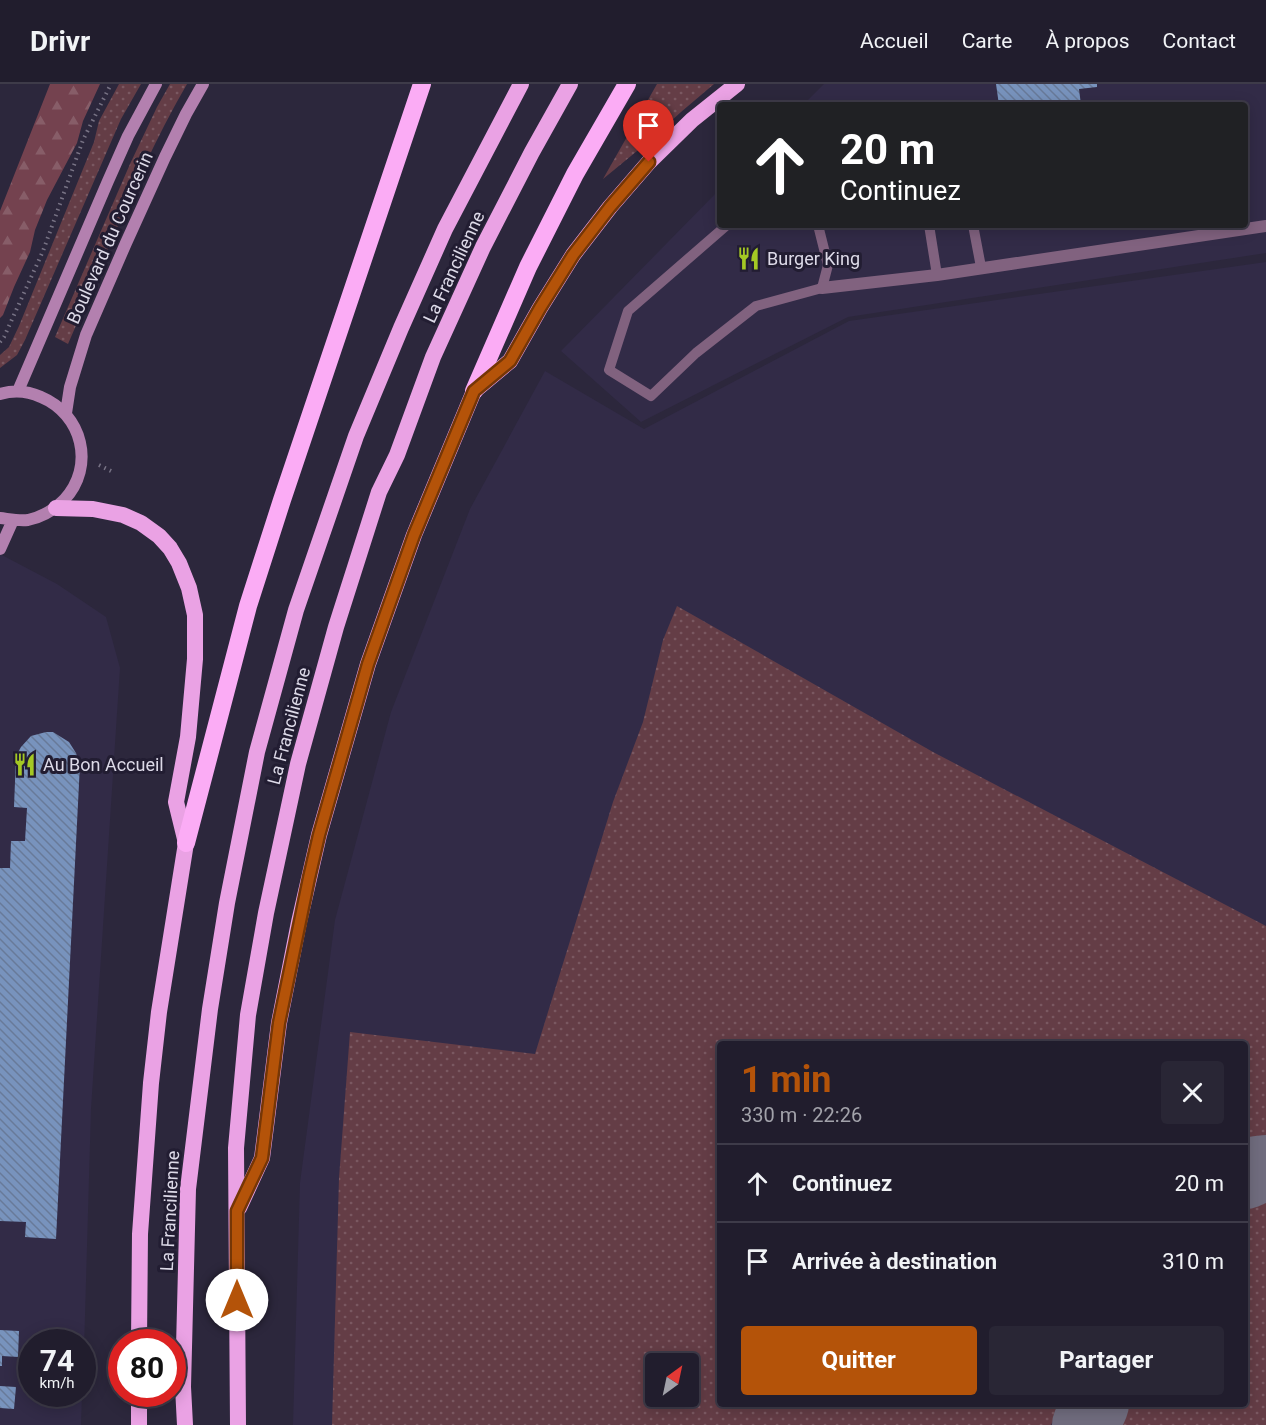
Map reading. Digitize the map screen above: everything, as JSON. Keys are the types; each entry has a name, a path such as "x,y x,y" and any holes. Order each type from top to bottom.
{"highway":[{"path":"139,1329 140,1234 151,1083 159,1012 186,843 248,606 422,84"},
{"name":"La Francilienne","path":"185,1425 188,1189 210,1009 227,903 257,752 296,610 356,436 445,229 521,84"},
{"name":"La Francilienne","path":"238,1425 236,1148 248,1014 266,913 298,764 336,627 379,492 397,455 433,357 483,247 570,84"},
{"path":"237,1211 262,1158 279,1023 299,922 319,835 368,664 414,535 528,267 575,174 627,84"},
{"path":"474,391 510,361 573,255 610,207 649,162 692,120 737,84"},
{"path":"56,508 93,509 123,514 159,536 179,562 189,588 195,615 195,659 188,736 176,802 186,843"},
{"path":"139,1407 139,1425"}],"main road":[{"name":"Boulevard du Courcerin","path":"18,391 128,136 156,84"},
{"name":"Boulevard du Courcerin","path":"66,413 70,387 86,335 165,157 204,84"},
{"path":"0,394 18,391 36,394 52,401 66,413 75,427 82,458 78,476 70,494 56,508 28,520 6,519 0,549"}],"street":[{"path":"1248,227 1266,226"},
{"path":"822,288 937,275 1203,230 1234,228"}],"lane":[{"path":"724,228 628,311 609,370 651,396 696,352 756,306 822,288 828,265 819,228"},
{"path":"929,228 937,275"},
{"path":"974,228 981,267"}],"path":[{"path":"0,342 43,250 83,140 111,84"}],"shaded area":[{"path":"119,84 141,84 121,119 25,340 17,355 0,368 0,355 9,347 19,326 94,142 99,121"},
{"path":"170,84 187,84 138,179 68,344 55,337 130,164"},
{"path":"657,84 714,84 603,179"},
{"path":"824,84 1266,84 1266,253 848,317 641,422 561,351 717,192 717,228 1248,228 1248,102 806,102"},
{"path":"1266,262 1266,1425 293,1425 300,1183 335,920 391,712 470,509 545,371 644,429 849,321"},
{"path":"0,554 57,584 106,617 120,668 91,1109 85,1329 18,1329 18,1407 82,1407 81,1425 0,1425"},
{"path":"677,606 933,752 1266,926 1266,1142 1258,1140 1248,1143 1248,1041 717,1041 717,1407 1060,1407 1051,1425 332,1425 339,1178 350,1032 535,1054 613,802 643,722 663,640"},
{"path":"1250,1202 1266,1202 1266,1425 1116,1425 1125,1407 1248,1407 1248,1204"}],"green space":[{"path":"50,84 100,84 83,121 77,143 47,200 35,230 30,252 0,318 0,211"}],"building":[{"path":"996,84 1097,84 1097,87 1079,89 1081,102 999,102"},
{"path":"53,732 69,742 80,764 56,1239 25,1237 26,1222 0,1221 0,868 10,868 11,841 25,841 27,808 14,807 16,756 31,736"},
{"path":"0,1330 18,1331 18,1357 2,1356 2,1366 0,1366"},
{"path":"0,1386 16,1387 14,1409 0,1408"}],"taxiway":[{"path":"1248,1174 1266,1169"},
{"path":"1086,1425 1094,1407"}],"place":[{"name":"Burger King","path":"749,259"},
{"name":"Au Bon Accueil","path":"25,765"}],"route":[{"path":"237,1300 237,1211 262,1158 279,1023 309,878 368,664 414,535 474,391 510,361 573,255 649,162"}]}
